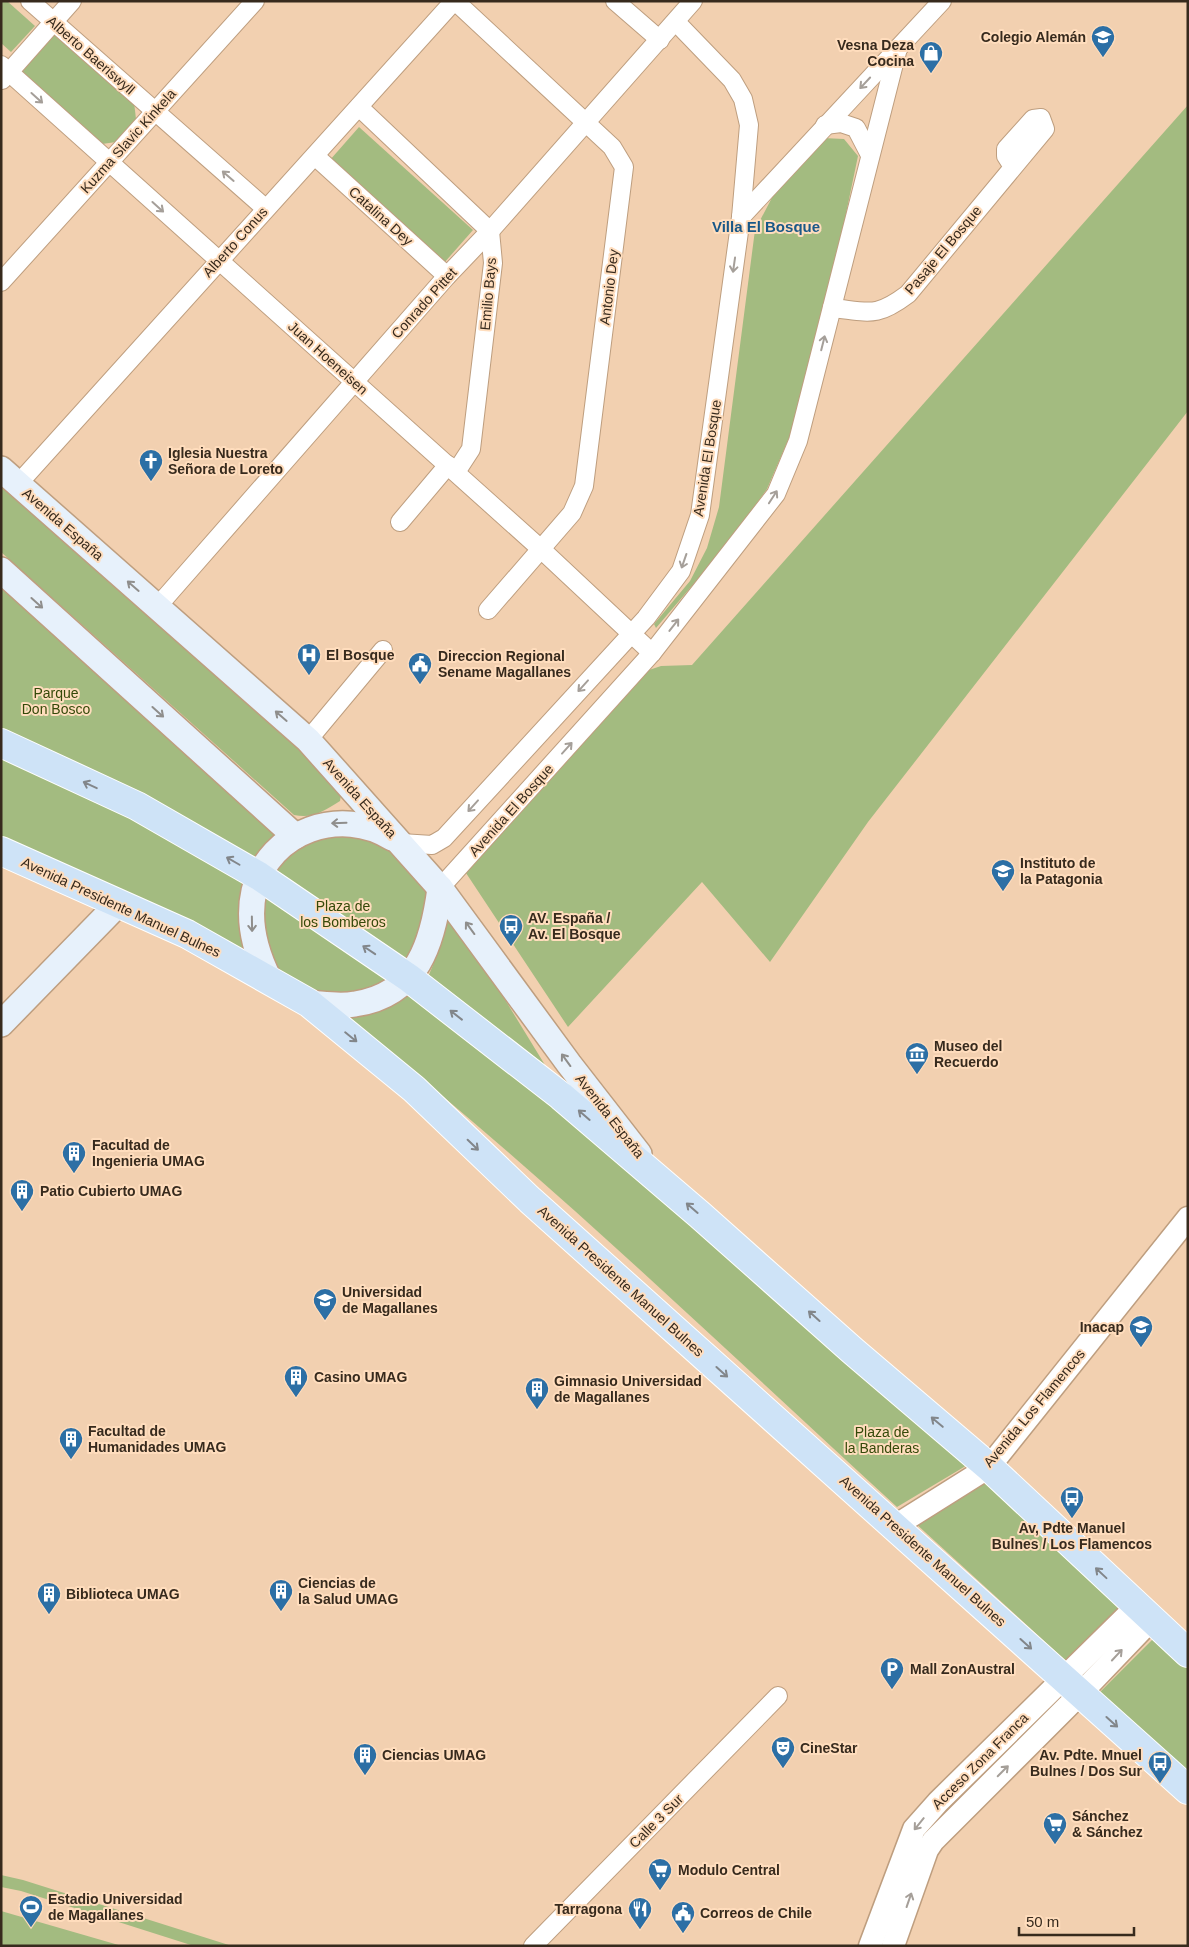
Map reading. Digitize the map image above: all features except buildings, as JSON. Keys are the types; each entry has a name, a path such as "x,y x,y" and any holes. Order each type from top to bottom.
{"main road":[{"name":"Avenida España","path":"9,477 308,740 440,888 569,1064 660,1181"},
{"path":"1,570 295,836"},
{"path":"1,743 137,806 259,876 409,978 561,1096 660,1181 852,1351 988,1467 1188,1653"},
{"path":"269,979 260,963 252,932 254,895 259,876 274,853 295,836 318,826 342,823 374,828 401,843"},
{"name":"Avenida Presidente Manuel Bulnes","path":"1,851 187,934 309,1003 414,1088 530,1200 1188,1790"},
{"path":"309,1003 346,1005 372,1000 389,993 409,978 423,956 429,942 436,921 440,888"},
{"path":"1,1024 118,904"}],"street":[{"name":"Alberto Baeriswyll","path":"30,1 265,208"},
{"path":"4,72 54,22 72,1"},
{"name":"Kuzma Slavic Kinkela","path":"1,282 255,1"},
{"name":"Alberto Conus","path":"9,477 219,261 454,1"},
{"name":"Antonio Dey","path":"454,1 587,122 612,147 624,167 584,486 572,513 542,550 488,610"},
{"path":"615,1 660,40"},
{"name":"Conrado Pittet","path":"157,607 447,276 490,231 693,1"},
{"name":"Avenida El Bosque","path":"401,843 432,844 444,838 646,618 681,571 700,515 741,217 942,1"},
{"path":"676,22 732,80 743,99 750,125 741,217"},
{"name":"Avenida El Bosque","path":"440,888 652,653 776,494 798,441 898,48"},
{"name":"Juan Hoeneisen","path":"4,72 355,381 542,550 652,653"},
{"path":"359,108 490,231"},
{"path":"825,125 841,123 856,128 870,155"},
{"name":"Catalina Dey","path":"314,156 447,276"},
{"name":"Pasaje El Bosque","path":"832,308 873,313 888,308 908,294 1013,167"},
{"name":"Emilio Bays","path":"400,522 471,448 493,263 490,231"},
{"path":"308,740 383,650"},
{"name":"Avenida Los Flamencos","path":"895,1526 988,1467 1188,1218"},
{"name":"Acceso Zona Franca","path":"893,1946 927,1850 933,1841 1072,1686 1143,1613"},
{"name":"Acceso Zona Franca","path":"870,1946 914,1829 938,1802 1072,1686"},
{"name":"Calle 3 Sur","path":"533,1946 778,1696"}],"green space":[{"path":"1,1 7,1 35,26 11,52 1,43"},
{"path":"57,35 134,102 136,119 116,142 102,144 22,72 51,36"},
{"path":"1188,105 1188,411 868,822 770,962 702,882 568,1027 466,873 649,670 661,666 692,665"},
{"path":"359,127 473,230 444,263 330,160"},
{"path":"823,138 844,139 858,156 829,295 795,424 767,489 726,546 656,628 654,624 690,581 707,548 719,507 755,230 776,190"},
{"path":"1,475 338,778 342,789 340,801 313,815 294,815 1,552"},
{"name":"Parque Don Bosco","path":"1,581 273,821 274,837 261,856 246,859 1,735"},
{"path":"1,750 143,813 243,877 240,916 247,958 1,853"},
{"name":"Plaza de los Bomberos","path":"349,827 410,859 426,890 430,908 407,973 345,1001 295,987 270,962 256,912 285,850"},
{"path":"447,910 452,913 545,1065 428,977 445,928"},
{"name":"Plaza de la Banderas","path":"417,991 622,1154 969,1464 897,1507 626,1257 418,1075 346,1017 380,1011"},
{"path":"981,1478 1123,1604 1066,1661 914,1522"},
{"path":"1159,1633 1188,1658 1188,1778 1097,1695"},
{"name":"Estadio Universidad de Magallanes","path":"1,1875 23,1880 232,1946 194,1946 21,1891 1,1887"},
{"name":"Estadio Universidad de Magallanes","path":"1,1911 122,1946 1,1946"}],"place":[{"name":"Colegio Alemán","path":"1103,58"},
{"name":"Vesna Deza Cocina","path":"931,74"},
{"name":"Iglesia Nuestra Señora de Loreto","path":"151,482"},
{"name":"El Bosque","path":"309,676"},
{"name":"Direccion Regional Sename Magallanes","path":"420,685"},
{"name":"Instituto de la Patagonia","path":"1003,892"},
{"name":"AV. España / Av. El Bosque","path":"511,947"},
{"name":"Museo del Recuerdo","path":"917,1075"},
{"name":"Facultad de Ingenieria UMAG","path":"74,1174"},
{"name":"Patio Cubierto UMAG","path":"22,1212"},
{"name":"Universidad de Magallanes","path":"325,1321"},
{"name":"Inacap","path":"1141,1348"},
{"name":"Casino UMAG","path":"296,1398"},
{"name":"Gimnasio Universidad de Magallanes","path":"537,1410"},
{"name":"Facultad de Humanidades UMAG","path":"71,1460"},
{"name":"Av, Pdte Manuel Bulnes / Los Flamencos","path":"1072,1519"},
{"name":"Ciencias de la Salud UMAG","path":"281,1612"},
{"name":"Biblioteca UMAG","path":"49,1615"},
{"name":"Mall ZonAustral","path":"892,1690"},
{"name":"CineStar","path":"783,1769"},
{"name":"Ciencias UMAG","path":"365,1776"},
{"name":"Av. Pdte. Mnuel Bulnes / Dos Sur","path":"1160,1784"},
{"name":"Sánchez & Sánchez","path":"1055,1845"},
{"name":"Modulo Central","path":"660,1891"},
{"name":"Estadio Universidad de Magallanes","path":"31,1928"},
{"name":"Tarragona","path":"640,1930"},
{"name":"Correos de Chile","path":"683,1934"}],"district":[{"name":"Villa El Bosque","path":"766,227"}]}
